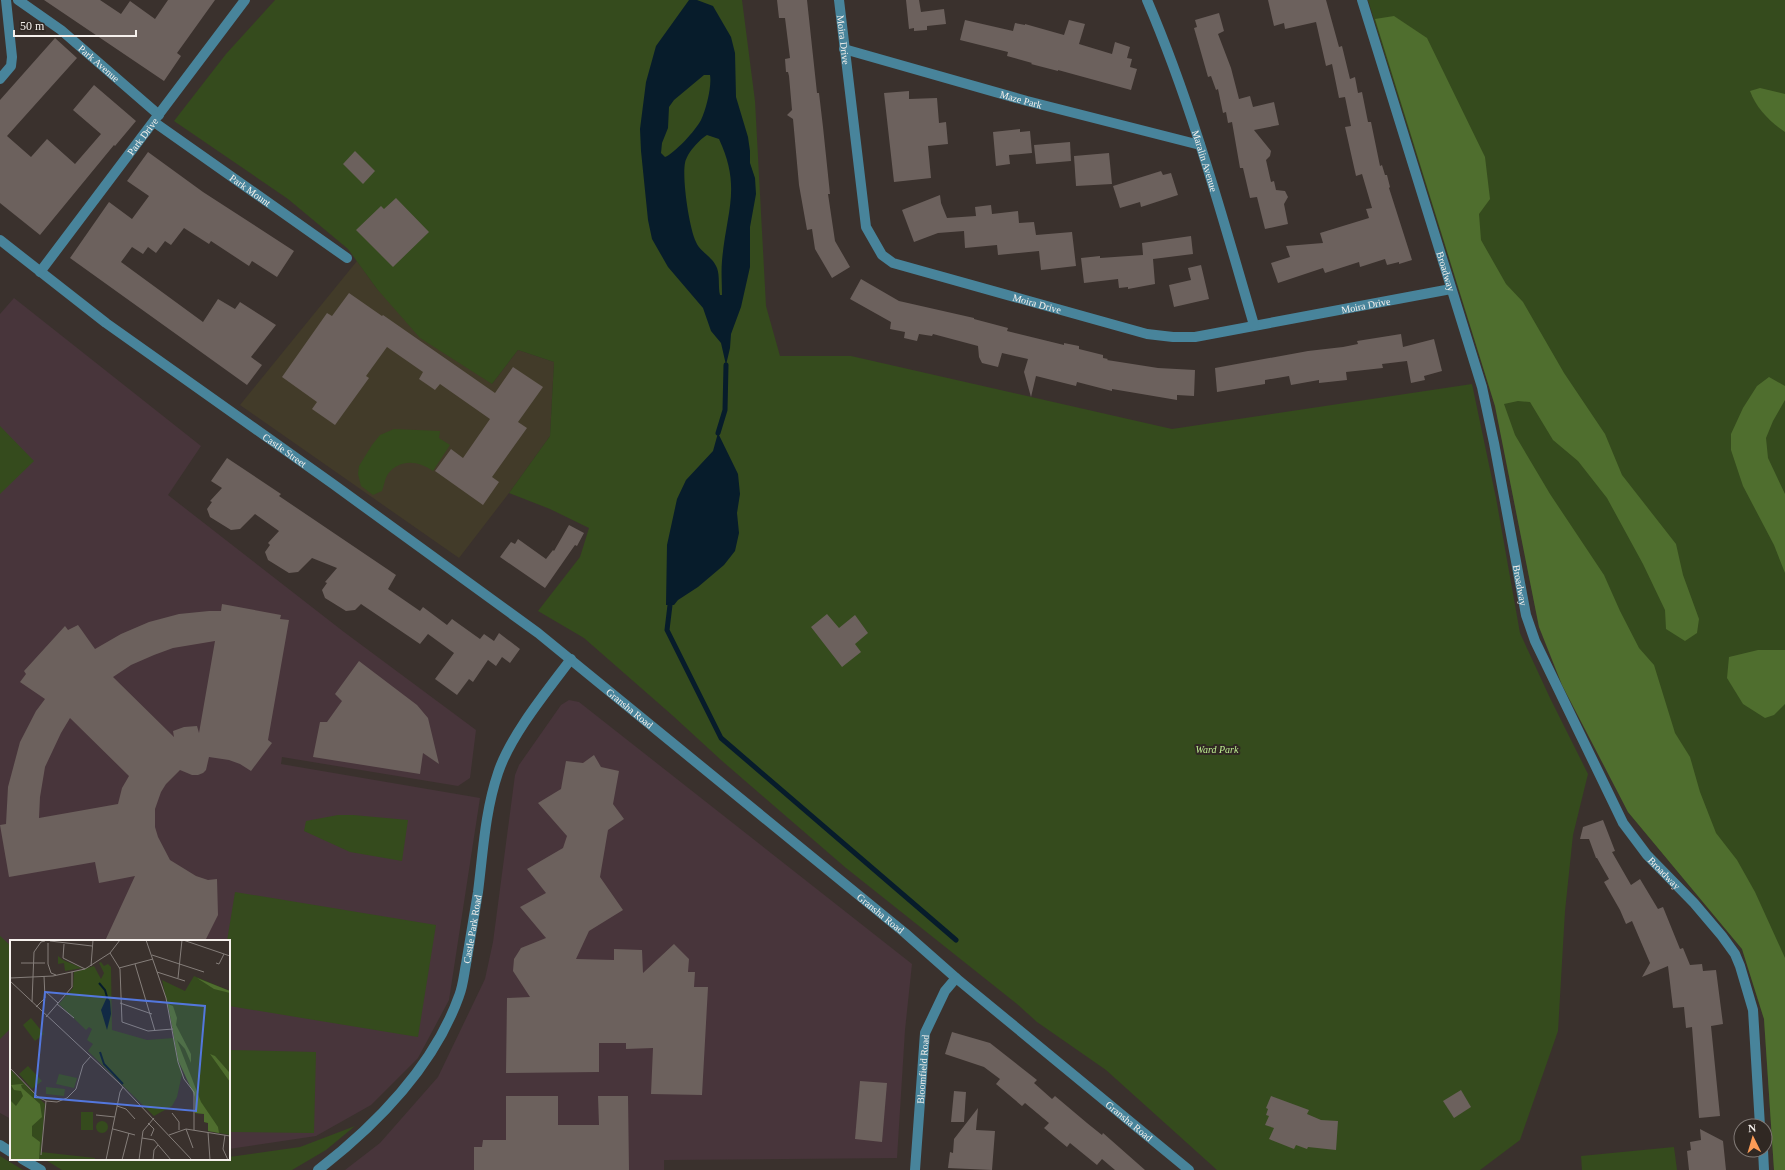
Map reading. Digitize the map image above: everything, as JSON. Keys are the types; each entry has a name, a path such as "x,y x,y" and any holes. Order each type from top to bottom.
{"street":[{"path":"0,79 11,66 12,56 6,0"},
{"name":"Park Avenue","path":"18,0 61,30 156,118"},
{"name":"Park Drive","path":"40,272 245,0"},
{"name":"Moira Drive","path":"839,0 866,227 882,255 893,263 1147,334 1173,337 1195,337 1452,289"},
{"name":"Maralin Avenue","path":"1147,0 1166,46 1200,145 1254,325"},
{"name":"Broadway","path":"1362,0 1482,386 1526,616 1535,641 1623,823 1647,855 1694,903 1722,936 1738,960 1753,1010 1760,1118"},
{"name":"Maze Park","path":"844,48 1027,101 1200,145"},
{"name":"Park Mount","path":"156,118 347,258"},
{"name":"Castle Street","path":"0,240 106,323 218,404 333,484 534,630 571,659"},
{"name":"Gransha Road","path":"571,659 905,932 956,978 1189,1170"},
{"name":"Castle Park Road","path":"318,1170 346,1149 379,1117 406,1085 439,1040 460,996 473,923 489,809 498,772 512,743 544,694 571,659"},
{"name":"Bloomfield Road","path":"915,1170 925,1033 945,991 956,978"},
{"path":"0,1145 10,1151"},
{"path":"1763,1158 1764,1170"},
{"path":"24,1160 41,1170"}],"shaded area":[{"path":"357,261 377,289 492,384 518,350 554,362 550,436 509,493 459,558 240,405"},
{"path":"14,298 201,446 168,495 344,632 476,730 470,778 458,786 282,757 281,764 480,798 449,1000 418,1058 371,1105 316,1136 230,1149 230,940 10,940 10,1118 0,1113 0,314"},
{"path":"569,700 579,702 912,964 905,1030 897,1158 664,1160 664,1170 345,1170 380,1143 438,1077 485,979 493,942 515,775 519,765 561,705"}],"green space":[{"name":"Ward Park","path":"275,0 742,0 755,101 766,306 780,356 851,356 1172,429 1472,384 1496,498 1520,633 1550,698 1588,774 1573,835 1565,911 1558,1031 1520,1140 1480,1170 1217,1170 1106,1070 1037,1022 1017,1004 846,868 721,760 584,638 538,611 580,557 589,528 550,509 509,493 550,436 554,362 518,350 492,384 420,338 377,289 348,249 288,199 174,121 226,54"},
{"path":"1368,0 1785,0 1785,1170 1774,1170 1773,1118 1771,1118 1764,1019 1742,949 1628,812 1539,627 1495,406"},
{"path":"1394,16 1427,38 1485,157 1490,199 1479,214 1481,240 1506,284 1523,302 1564,373 1605,434 1622,475 1676,544 1683,575 1699,619 1697,633 1685,641 1666,629 1665,610 1643,564 1607,498 1578,461 1553,440 1530,402 1518,401 1504,404 1515,435 1550,494 1604,575 1639,648 1654,665 1675,733 1690,757 1700,792 1716,833 1737,860 1755,892 1785,958 1785,1170 1774,1170 1773,1118 1771,1118 1764,1019 1742,949 1628,812 1562,685 1539,627 1495,406 1375,19"},
{"path":"1760,88 1785,94 1785,132 1769,119 1756,103 1750,91"},
{"path":"1769,377 1785,386 1785,400 1773,421 1766,438 1768,458 1785,494 1785,573 1774,545 1743,486 1731,450 1731,434 1743,408 1757,386"},
{"path":"0,426 34,461 0,494"},
{"path":"394,429 440,431 439,438 450,445 433,471 416,463 404,463 398,465 388,474 382,491 373,495 361,486 358,474 359,466 380,435"},
{"path":"1758,650 1785,650 1785,704 1774,715 1765,718 1743,704 1727,678 1729,657"},
{"path":"338,815 408,820 402,861 350,852 304,831 306,821"},
{"path":"235,892 436,925 418,1037 230,1006 230,940 227,940"},
{"path":"0,936 10,945 10,1029 0,1039"},
{"path":"230,1050 316,1052 314,1133 230,1132"},
{"path":"355,1126 326,1150 292,1170 62,1170 46,1160 230,1160 230,1157 300,1147"},
{"path":"1674,1147 1677,1170 1582,1170 1581,1156"},
{"path":"0,1156 23,1170 0,1170"}],"water":[{"path":"689,0 697,0 713,6 731,37 735,53 736,97 748,137 750,163 755,178 756,194 750,227 750,267 741,307 731,334 730,348 726,365 721,343 711,331 703,308 668,267 652,239 648,220 640,129 646,82 656,46","holes":["704,75 710,75 710,85 707,104 703,116 695,130 674,151 665,157 661,153 662,143 668,128 669,107 674,100","707,135 719,139 726,156 730,172 731,200 722,261 722,295 720,295 719,292 717,268 713,261 700,249 693,235 685,191 684,170 686,159 700,140"]},
{"path":"718,433 738,474 740,494 737,513 739,533 735,551 724,565 698,587 678,600 674,605 666,605 667,545 677,499 686,480 713,451"}],"building":[{"path":"44,0 100,0 121,14 130,1 155,19 168,0 215,0 177,53 181,56 164,81"},
{"path":"777,0 807,0 817,93 819,93 823,127 830,194 828,194 835,241 850,267 832,278 815,249 812,229 807,230 799,185 793,119 787,115 792,110 789,76 788,72 786,72 785,59 790,58 785,18 779,18"},
{"path":"906,0 919,0 921,12 944,9 946,24 927,26 927,30 914,31 914,28 909,29"},
{"path":"1268,0 1326,0 1339,47 1342,46 1350,79 1355,77 1358,93 1362,92 1368,122 1371,122 1380,166 1382,165 1385,175 1387,175 1389,188 1412,260 1399,264 1399,262 1387,265 1385,259 1360,267 1359,262 1325,273 1323,268 1278,283 1271,263 1290,257 1286,246 1323,243 1320,233 1369,218 1366,209 1372,208 1362,174 1356,176 1345,127 1351,126 1345,97 1339,98 1332,64 1326,66 1316,22 1285,29 1284,23 1274,26"},
{"path":"1219,13 1224,31 1218,34 1231,68 1239,99 1250,96 1253,107 1274,102 1279,125 1254,130 1271,151 1270,156 1266,160 1271,182 1274,181 1276,190 1285,191 1288,197 1284,204 1288,224 1265,229 1257,197 1250,198 1243,168 1240,168 1232,122 1228,123 1226,112 1223,113 1218,89 1216,90 1211,76 1208,77 1194,28 1197,27 1195,20"},
{"path":"965,20 1013,31 1015,23 1025,24 1064,35 1069,20 1085,24 1079,44 1112,54 1115,42 1130,47 1127,58 1132,59 1130,67 1137,69 1131,90 1031,64 1032,63 1007,56 1008,52 960,40"},
{"path":"55,38 77,58 7,136 31,157 47,139 75,164 101,134 73,110 94,85 136,121 115,146 114,145 40,235 0,203 0,100"},
{"path":"909,91 909,99 937,98 939,123 946,122 948,144 928,146 931,178 894,182 884,93"},
{"path":"1020,129 1020,132 1030,131 1032,153 1009,155 1010,164 996,166 993,132"},
{"path":"1070,142 1071,161 1036,164 1034,145"},
{"path":"355,151 375,171 363,184 343,164"},
{"path":"148,152 203,192 294,251 277,277 252,261 249,266 211,241 209,244 184,228 171,245 165,241 156,253 148,247 143,254 132,247 121,262 203,322 218,299 235,309 240,302 276,325 251,357 262,365 247,385 70,258 109,202 132,219 149,196 127,181"},
{"path":"1109,153 1112,184 1076,186 1074,156"},
{"path":"1161,171 1163,175 1171,173 1178,195 1141,207 1140,202 1120,208 1113,186"},
{"path":"940,195 941,203 947,218 976,216 975,207 991,205 992,214 1018,211 1019,223 1034,222 1036,235 1072,232 1076,266 1041,270 1039,251 998,255 997,245 965,248 964,231 938,233 914,242 902,210"},
{"path":"396,198 429,232 393,267 356,230 381,206 384,209"},
{"path":"1191,236 1193,254 1153,259 1155,284 1128,289 1128,287 1119,288 1118,279 1084,283 1081,258 1143,255 1142,243"},
{"path":"1201,265 1209,299 1174,307 1169,285 1191,280 1188,268"},
{"path":"861,279 899,301 974,318 1008,328 1007,331 1064,345 1064,343 1079,346 1079,349 1103,355 1103,358 1108,359 1107,360 1158,368 1195,370 1194,396 1177,395 1177,400 1112,389 1112,391 1077,382 1076,386 1036,376 1031,397 1024,372 1028,359 1002,353 998,367 982,363 979,357 978,346 933,334 932,336 919,334 917,341 904,338 905,332 890,329 891,322 850,299"},
{"path":"349,293 495,393 513,367 543,387 518,422 527,428 492,477 499,482 483,505 435,471 451,449 463,458 490,419 440,384 435,390 419,379 423,372 387,347 366,376 369,378 335,425 312,409 317,402 282,377 327,313 332,316"},
{"path":"1401,334 1403,347 1434,339 1442,371 1424,376 1425,380 1411,383 1407,361 1382,364 1383,368 1346,372 1347,380 1319,383 1319,380 1291,385 1289,376 1265,380 1265,384 1217,392 1215,368 1308,351 1343,347 1358,344 1357,341"},
{"path":"227,458 281,494 279,496 396,575 388,589 420,611 423,607 447,625 452,619 480,639 484,634 494,641 499,633 520,649 510,663 502,657 496,666 488,660 473,682 469,679 457,695 435,679 454,653 428,634 420,644 361,604 355,610 346,611 325,598 322,590 327,583 325,582 337,568 312,558 298,572 289,573 268,560 265,552 270,545 268,543 279,531 255,514 240,529 231,530 210,517 207,509 212,502 210,501 222,488 211,481"},
{"path":"569,525 584,533 577,546 575,545 545,588 500,557 511,542 515,544 518,539 546,559 553,550 554,551"},
{"path":"222,604 281,615 280,619 289,620 268,740 272,743 251,771 240,764 229,760 209,757 206,770 203,773 192,775 180,770 166,784 161,792 155,809 155,827 158,837 170,860 196,876 208,880 217,879 218,915 206,940 105,940 135,876 99,883 95,862 9,877 0,825 6,824 8,787 20,742 36,711 45,699 20,682 26,674 24,671 65,626 68,630 78,625 95,649 121,634 149,622 179,614 221,611","holes":["215,641 199,733 197,726 184,727 173,731 174,737 113,677 131,665 173,648","70,718 129,776 122,788 118,804 39,818 40,797 45,767"]},
{"path":"827,614 839,628 855,615 868,633 855,644 861,652 842,667 811,627"},
{"path":"359,661 417,705 428,718 439,764 423,753 420,774 313,757 320,722 327,722 342,701 335,694"},
{"path":"594,755 601,767 619,771 613,804 624,819 608,830 600,877 623,910 589,931 576,959 614,960 614,949 642,950 643,973 674,944 689,959 688,972 695,972 694,987 708,987 702,1095 651,1094 653,1048 626,1049 626,1043 599,1043 599,1072 506,1073 507,998 530,997 513,971 514,959 521,948 546,938 520,907 546,893 527,869 563,848 567,836 538,803 561,789 566,761 583,763"},
{"path":"1603,820 1615,851 1612,852 1631,885 1640,879 1658,909 1663,907 1680,949 1683,948 1690,965 1702,964 1703,971 1716,970 1723,1024 1711,1026 1720,1116 1699,1118 1692,1027 1686,1028 1684,1007 1673,1008 1668,966 1642,977 1650,963 1632,921 1626,924 1604,882 1609,879 1596,858 1589,839 1580,839 1583,827"},
{"path":"952,1032 990,1043 1037,1080 1034,1083 1052,1099 1055,1096 1102,1135 1103,1133 1145,1170 1115,1170 1102,1159 1097,1165 1070,1143 1067,1147 1044,1128 1049,1123 1025,1103 1022,1106 996,1084 1000,1079 984,1067 945,1054"},
{"path":"860,1081 887,1083 882,1142 855,1139"},
{"path":"1461,1090 1471,1107 1454,1118 1443,1101"},
{"path":"954,1091 966,1092 964,1122 951,1122"},
{"path":"506,1096 558,1096 558,1125 599,1125 598,1096 628,1096 629,1170 474,1170 474,1147 482,1147 483,1140 506,1140"},
{"path":"1271,1096 1309,1110 1307,1114 1321,1120 1338,1121 1336,1150 1308,1147 1307,1149 1296,1145 1294,1149 1269,1139 1274,1128 1265,1125 1269,1116 1266,1115 1268,1109 1266,1108"},
{"path":"978,1108 976,1130 995,1131 992,1170 948,1168 950,1152 953,1153 954,1139"},
{"path":"1700,1129 1723,1141 1726,1170 1689,1170 1687,1151 1691,1150 1690,1142 1701,1140"}],"waterway":[{"path":"718,433 725,410 726,365"},
{"path":"670,605 667,630 721,738 956,940"}]}
